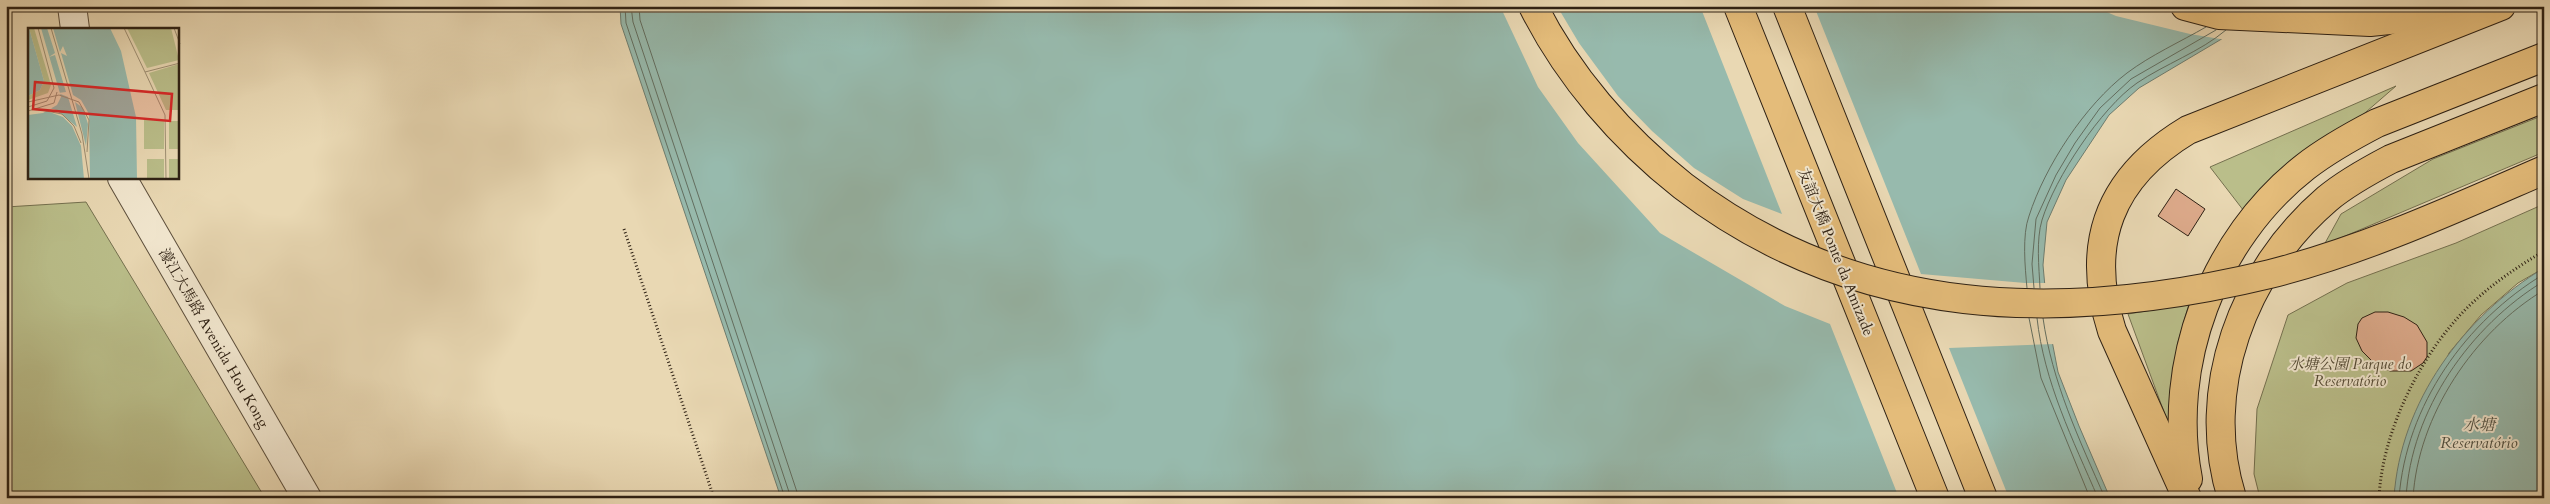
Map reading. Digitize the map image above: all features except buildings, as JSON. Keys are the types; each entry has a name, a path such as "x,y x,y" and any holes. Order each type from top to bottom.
{"main road":[{"path":"1533,6 1564,58 1597,102 1654,162 1697,196 1744,227 1818,264 1868,281 1946,298 2026,304 2075,302 2173,292 2242,280 2365,245 2544,170"},
{"name":"友誼大橋 Ponte da Amizade","path":"1738,6 1935,498"},
{"path":"1787,6 1984,498"},
{"path":"2185,6 2219,15 2370,22 2431,17 2500,6"},
{"path":"2187,498 2112,331 2104,306 2101,254 2106,228 2116,203 2129,180 2146,160 2188,130 2500,6"},
{"path":"2191,498 2183,442 2182,414 2189,358 2204,303 2230,253 2246,229 2264,207 2297,174 2327,151 2351,136 2377,123 2544,57"},
{"path":"2232,498 2222,442 2221,417 2232,343 2250,296 2262,274 2287,240 2328,198 2369,171 2391,159 2544,98"}],"street":[{"path":"72,6 74,28"},
{"name":"濠江大馬路 Avenida Hou Kong","path":"123,179 307,498"}],"path":[{"path":"624,229 714,498"},
{"path":"2379,498 2390,440 2408,392 2435,346 2469,306 2510,272 2544,252"}],"green space":[{"path":"2396,86 2247,215 2210,167"},
{"path":"2544,115 2544,152 2324,245 2341,214 2433,159"},
{"path":"86,202 265,498 6,498 6,207"},
{"name":"水塘公園 Parque do Reservatório","path":"2544,204 2544,268 2518,283 2481,315 2449,353 2395,489 2394,498 2260,498 2254,474 2257,409 2288,315 2347,283 2456,243"},
{"path":"2189,304 2178,342 2174,382 2175,442 2128,314"}],"water":[{"path":"620,6 2261,6 2225,37 2139,88 2109,115 2066,180 2047,222 2043,265 2048,320 2058,372 2110,498 781,498 621,24"},
{"name":"水塘 Reservatório","path":"2544,268 2544,498 2394,498 2399,463 2409,428 2423,396 2441,365 2463,337 2488,311 2515,288"}],"pier":[{"path":"1500,6 1557,6 1579,43 1618,96 1652,131 1694,168 1743,199 1782,214 1700,6 1814,6 1921,274 2025,283 2047,283 2055,344 1949,348 2009,498 1899,498 1830,324 1785,306 1660,233 1578,143 1538,87"},
{"path":"2093,6 2264,6 2226,40 2190,34 2116,16"}]}
